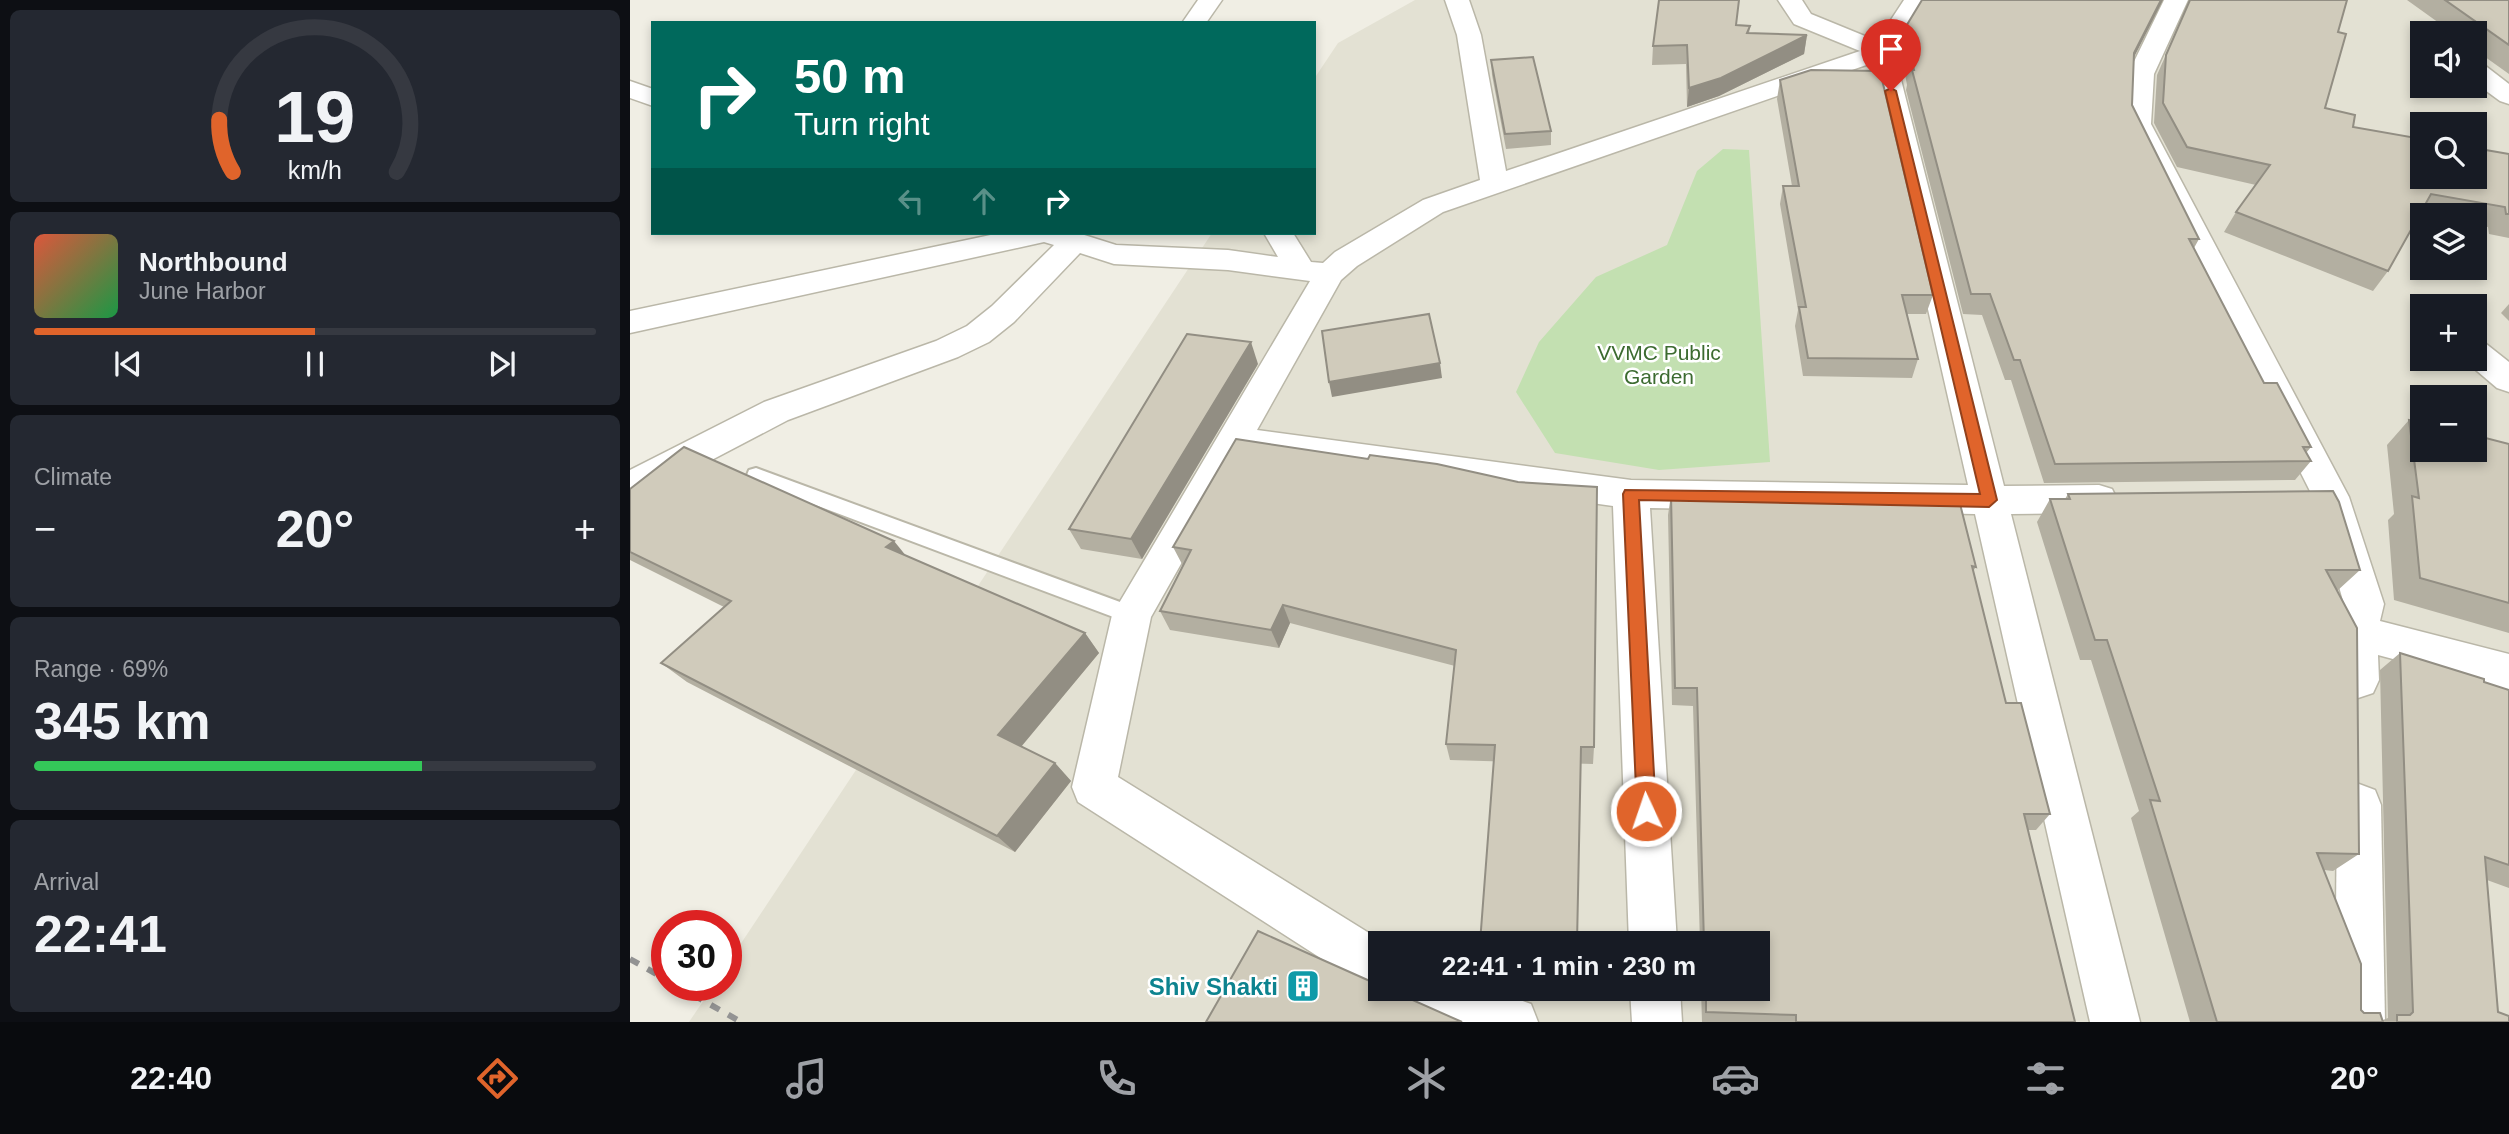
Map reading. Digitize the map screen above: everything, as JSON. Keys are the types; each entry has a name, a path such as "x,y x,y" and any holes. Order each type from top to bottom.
{"street":[{"path":"1195,21 1210,0"},
{"path":"1457,0 1469,35 1495,185"},
{"path":"1790,0 1802,19 1882,52"},
{"path":"630,322 1054,236 1114,254 1228,260 1315,272 1346,259 1433,206 1882,52 1916,0"},
{"path":"2176,0 2141,74 2138,124 2332,497 2364,604 2357,632 2358,715"},
{"path":"1882,52 2115,1022"},
{"path":"2487,79 2509,96"},
{"path":"630,89 651,97"},
{"path":"1281,235 1315,272"},
{"path":"630,486 776,411 947,349 978,334 1003,314 1054,236"},
{"path":"1315,272 1232,439 1132,615 1094,787 1368,961"},
{"path":"2487,362 2509,380"},
{"path":"1232,439 1631,494 1989,500 2126,499"},
{"path":"1631,494 1652,931"},
{"path":"2290,497 2332,497"},
{"path":"2357,632 2509,673"},
{"path":"2358,771 2360,1022"},
{"path":"1456,1001 1513,1022"},
{"path":"1656,1001 1657,1022"}],"lane":[{"path":"756,475 1132,615"}],"shaded area":[{"path":"1415,0 2509,0 2509,1022 689,1022 703,1001 742,1001 742,942 1211,235 1316,235 1316,76 1338,43"}],"green space":[{"name":"VVMC Public Garden","path":"1723,149 1749,150 1770,462 1659,470 1555,453 1516,392 1539,342 1596,277 1667,245 1697,171"}],"building":[{"path":"1659,0 1739,0 1736,25 1750,26 1747,33 1807,35 1721,78 1689,88 1687,45 1653,46"},
{"path":"1922,0 2161,0 2134,53 2132,105 2199,239 2189,239 2264,383 2277,383 2311,447 2303,447 2311,461 2055,464 2020,360 2014,360 1990,294 1971,294 1912,70 1905,28"},
{"path":"2190,0 2347,0 2338,32 2346,34 2325,108 2355,115 2353,127 2410,137 2410,189 2487,189 2487,150 2509,154 2509,214 2506,214 2505,207 2431,194 2426,203 2410,203 2410,232 2388,271 2236,212 2270,165 2187,147 2163,103 2166,55"},
{"path":"2445,0 2509,0 2509,45 2487,30 2487,21 2475,21"},
{"path":"1533,57 1551,131 1505,134 1491,60"},
{"path":"1811,70 1880,71 1933,295 1902,295 1918,359 1808,358 1799,307 1806,307 1783,186 1799,186 1780,80"},
{"path":"1429,314 1440,363 1329,382 1322,331"},
{"path":"1187,334 1251,342 1131,539 1069,529"},
{"path":"2487,438 2509,444 2509,603 2420,578 2412,496 2419,498 2414,462 2487,462"},
{"path":"1236,439 1368,459 1370,455 1437,464 1518,482 1597,487 1594,747 1581,747 1577,931 1481,931 1495,745 1446,744 1456,650 1283,605 1271,630 1160,611 1191,550 1173,547"},
{"path":"684,447 894,541 886,547 1085,633 998,735 1055,763 997,836 661,663 731,601 630,552 630,489"},
{"path":"2333,491 2339,502 2360,570 2326,570 2357,628 2359,854 2317,853 2361,964 2361,1010 2364,1013 2380,1013 2383,1022 2217,1022 2150,800 2160,801 2107,640 2095,640 2050,499 2070,499 2068,494"},
{"path":"1833,494 1958,496 1976,567 1972,566 2006,703 2021,703 2050,814 2024,814 2075,1022 1796,1022 1796,1015 1706,1012 1706,1001 1770,1001 1770,931 1704,931 1697,688 1675,688 1671,495 1834,499"},
{"path":"2400,653 2484,679 2484,682 2509,690 2509,865 2485,857 2498,1012 2509,1016 2509,1022 2397,1022 2397,1015 2410,1015 2413,1012"},
{"name":"Shiv Shakti","path":"1258,931 1368,980 1368,1001 1415,1001 1462,1022 1206,1022"}],"railway":[{"path":"630,959 651,971"},
{"path":"704,1001 741,1022"}],"place":[{"name":"Shiv Shakti","path":"1303,986"}],"route":[{"path":"1646,811 1631,494 1989,500 1891,91"}]}
